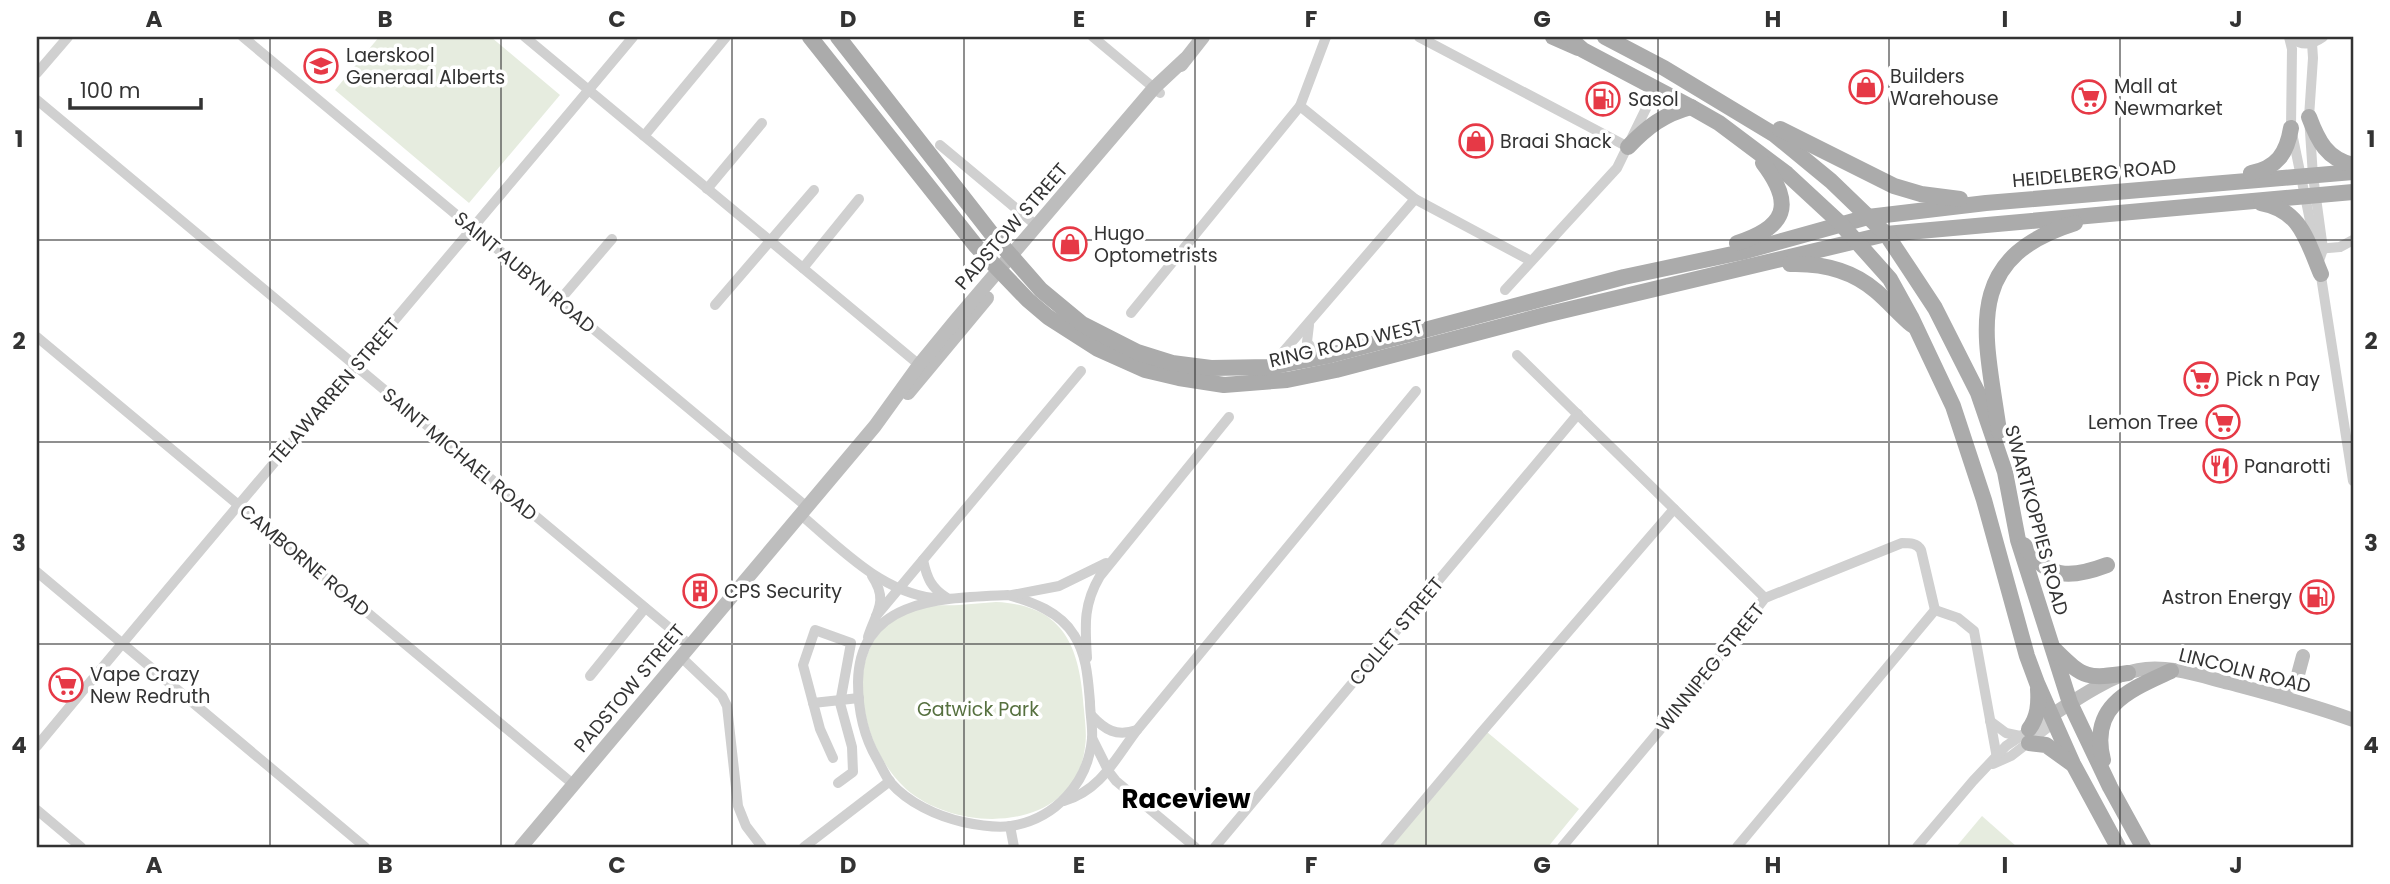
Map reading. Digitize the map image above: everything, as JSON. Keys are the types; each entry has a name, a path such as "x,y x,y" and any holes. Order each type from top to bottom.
{"main road":[{"name":"RING ROAD WEST","path":"810,37 936,197 1002,273 1048,317 1074,335 1121,360 1145,370 1200,382 1224,385 1270,375 1327,356 1624,277 1742,252 1840,223"},
{"name":"RING ROAD WEST","path":"838,37 1013,259 1041,290 1082,324 1137,352 1172,363 1270,375 1336,370 1545,315 1857,240"},
{"path":"1553,37 1656,88 1719,124 1787,174 1857,240 1891,279 1953,406 1984,500 2027,656 2073,764 2118,847"},
{"path":"1568,37 1583,50"},
{"path":"1605,37 1742,114 1778,128 1894,186 1935,197 1986,203"},
{"path":"1628,147 1661,117 1691,107"},
{"name":"SWARTKOPPIES ROAD","path":"1742,114 1800,154 1886,234 1935,308 1958,350 1978,393 2005,472 2034,595 2071,706 2110,788 2143,847"},
{"path":"2309,117 2315,133 2328,153 2338,161 2353,165"},
{"path":"2184,186 2272,167 2286,149 2291,128"},
{"path":"1678,266 1705,253 1756,237 1772,225 1780,214 1782,200 1779,187 1751,147"},
{"name":"HEIDELBERG ROAD","path":"1840,223 1868,217 1986,203 2353,172"},
{"path":"1857,240 1886,234 2353,192"},
{"path":"2247,201 2275,206 2298,223 2320,267"},
{"path":"2005,472 1986,340 1986,320 1995,284 2017,253 2035,239 2056,229 2103,215"},
{"path":"1744,268 1809,264 1830,266 1862,280 1917,328"},
{"path":"2015,523 2024,545 2040,566 2067,574 2107,565"},
{"path":"2051,645 2069,663 2088,676 2097,678 2128,673"},
{"path":"2110,788 2100,743 2101,726 2105,716 2124,695 2171,670"},
{"path":"2038,683 2038,711 2026,736 2046,745 2073,764"}],"street":[{"path":"37,73 68,37"},
{"name":"SAINT AUBYN ROAD","path":"243,37 559,301 804,511 869,572 897,589 920,597 944,599"},
{"path":"526,37 923,369"},
{"name":"TELAWARREN STREET","path":"37,746 633,37"},
{"path":"645,136 726,37"},
{"path":"1093,37 1157,90"},
{"name":"PADSTOW STREET","path":"521,847 923,369 1037,226 1203,37"},
{"path":"1131,313 1300,106 1326,37"},
{"path":"1419,37 1628,147"},
{"path":"2290,37 2299,43 2312,43 2323,37"},
{"path":"2290,37 2291,128 2308,176"},
{"path":"2312,43 2314,58 2308,176 2353,481"},
{"path":"1505,290 1617,167 1656,88"},
{"name":"PADSTOW STREET","path":"1013,259 1157,90"},
{"name":"SAINT MICHAEL ROAD","path":"37,100 690,645"},
{"path":"1300,106 1415,200 1531,261"},
{"path":"707,188 762,123"},
{"path":"940,145 1037,226"},
{"path":"715,305 814,190"},
{"path":"803,268 859,199"},
{"path":"1270,375 1309,324 1415,200"},
{"path":"559,301 612,239"},
{"path":"2319,249 2340,247 2353,240"},
{"path":"1309,324 1307,342 1314,351 1327,356"},
{"name":"CAMBORNE ROAD","path":"37,337 573,784"},
{"path":"1517,355 1765,598"},
{"path":"876,616 1081,371"},
{"path":"869,572 881,592 861,659 859,698 864,730 871,749 890,781 912,800 943,818 974,824 1010,826 1036,818 1063,801 1093,788 1109,772 1137,730 1416,391"},
{"name":"COLLET STREET","path":"1215,847 1577,414"},
{"path":"1063,801 1077,784 1087,762 1092,737 1085,629 1090,592 1110,561 1230,417"},
{"path":"1385,847 1674,509"},
{"name":"WINNIPEG STREET","path":"1562,847 1700,682 1765,598 1902,543 1909,543 1915,544 1921,550 1935,610"},
{"path":"923,559 929,582 944,599"},
{"path":"861,659 882,622 908,607 944,599 1008,595 1059,586 1110,561"},
{"path":"37,572 365,847"},
{"path":"1008,595 1033,602 1061,621 1075,636 1088,673"},
{"path":"590,676 645,608"},
{"path":"1737,847 1935,610 1958,618 1974,631 1997,759"},
{"path":"833,758 820,729 803,665 815,630 851,643 840,700 852,747 853,772 838,783"},
{"path":"2278,696 2296,682 2303,656"},
{"path":"681,657 723,696 727,706 738,806 746,826 762,847"},
{"name":"LINCOLN ROAD","path":"2054,718 2109,681 2128,673 2151,669 2171,670 2278,696 2353,720"},
{"path":"813,703 859,698"},
{"path":"1090,715 1105,730 1122,733 1137,730"},
{"path":"1917,847 1987,767 2054,718"},
{"path":"1990,721 2006,733 2026,736"},
{"path":"1092,737 1116,781 1195,847"},
{"path":"804,847 890,781"},
{"path":"37,810 81,847"},
{"path":"1010,826 1014,847"}],"green space":[{"path":"379,37 491,37 560,95 469,203 335,90"},
{"name":"Gatwick Park","path":"996,602 1020,605 1039,612 1054,621 1065,634 1073,650 1082,688 1086,742 1077,775 1060,796 1038,810 1012,818 983,819 955,814 928,804 906,789 897,779 881,758 871,733 864,708 863,679 864,665 875,639 883,629 907,612 927,606"},
{"path":"1487,732 1579,809 1548,847 1390,847"},
{"path":"1982,816 2017,847 1956,847"}],"place":[{"name":"Laerskool Generaal Alberts","path":"321,66"},
{"name":"Builders Warehouse","path":"1866,87"},
{"name":"Mall at Newmarket","path":"2089,97"},
{"name":"Sasol","path":"1603,99"},
{"name":"Braai Shack","path":"1476,141"},
{"name":"Hugo Optometrists","path":"1070,244"},
{"name":"Pick n Pay","path":"2201,379"},
{"name":"Lemon Tree","path":"2223,422"},
{"name":"Panarotti","path":"2220,466"},
{"name":"CPS Security","path":"700,591"},
{"name":"Astron Energy","path":"2317,597"},
{"name":"Vape Crazy New Redruth","path":"66,685"}],"district":[{"name":"Raceview","path":"1186,799"}]}
